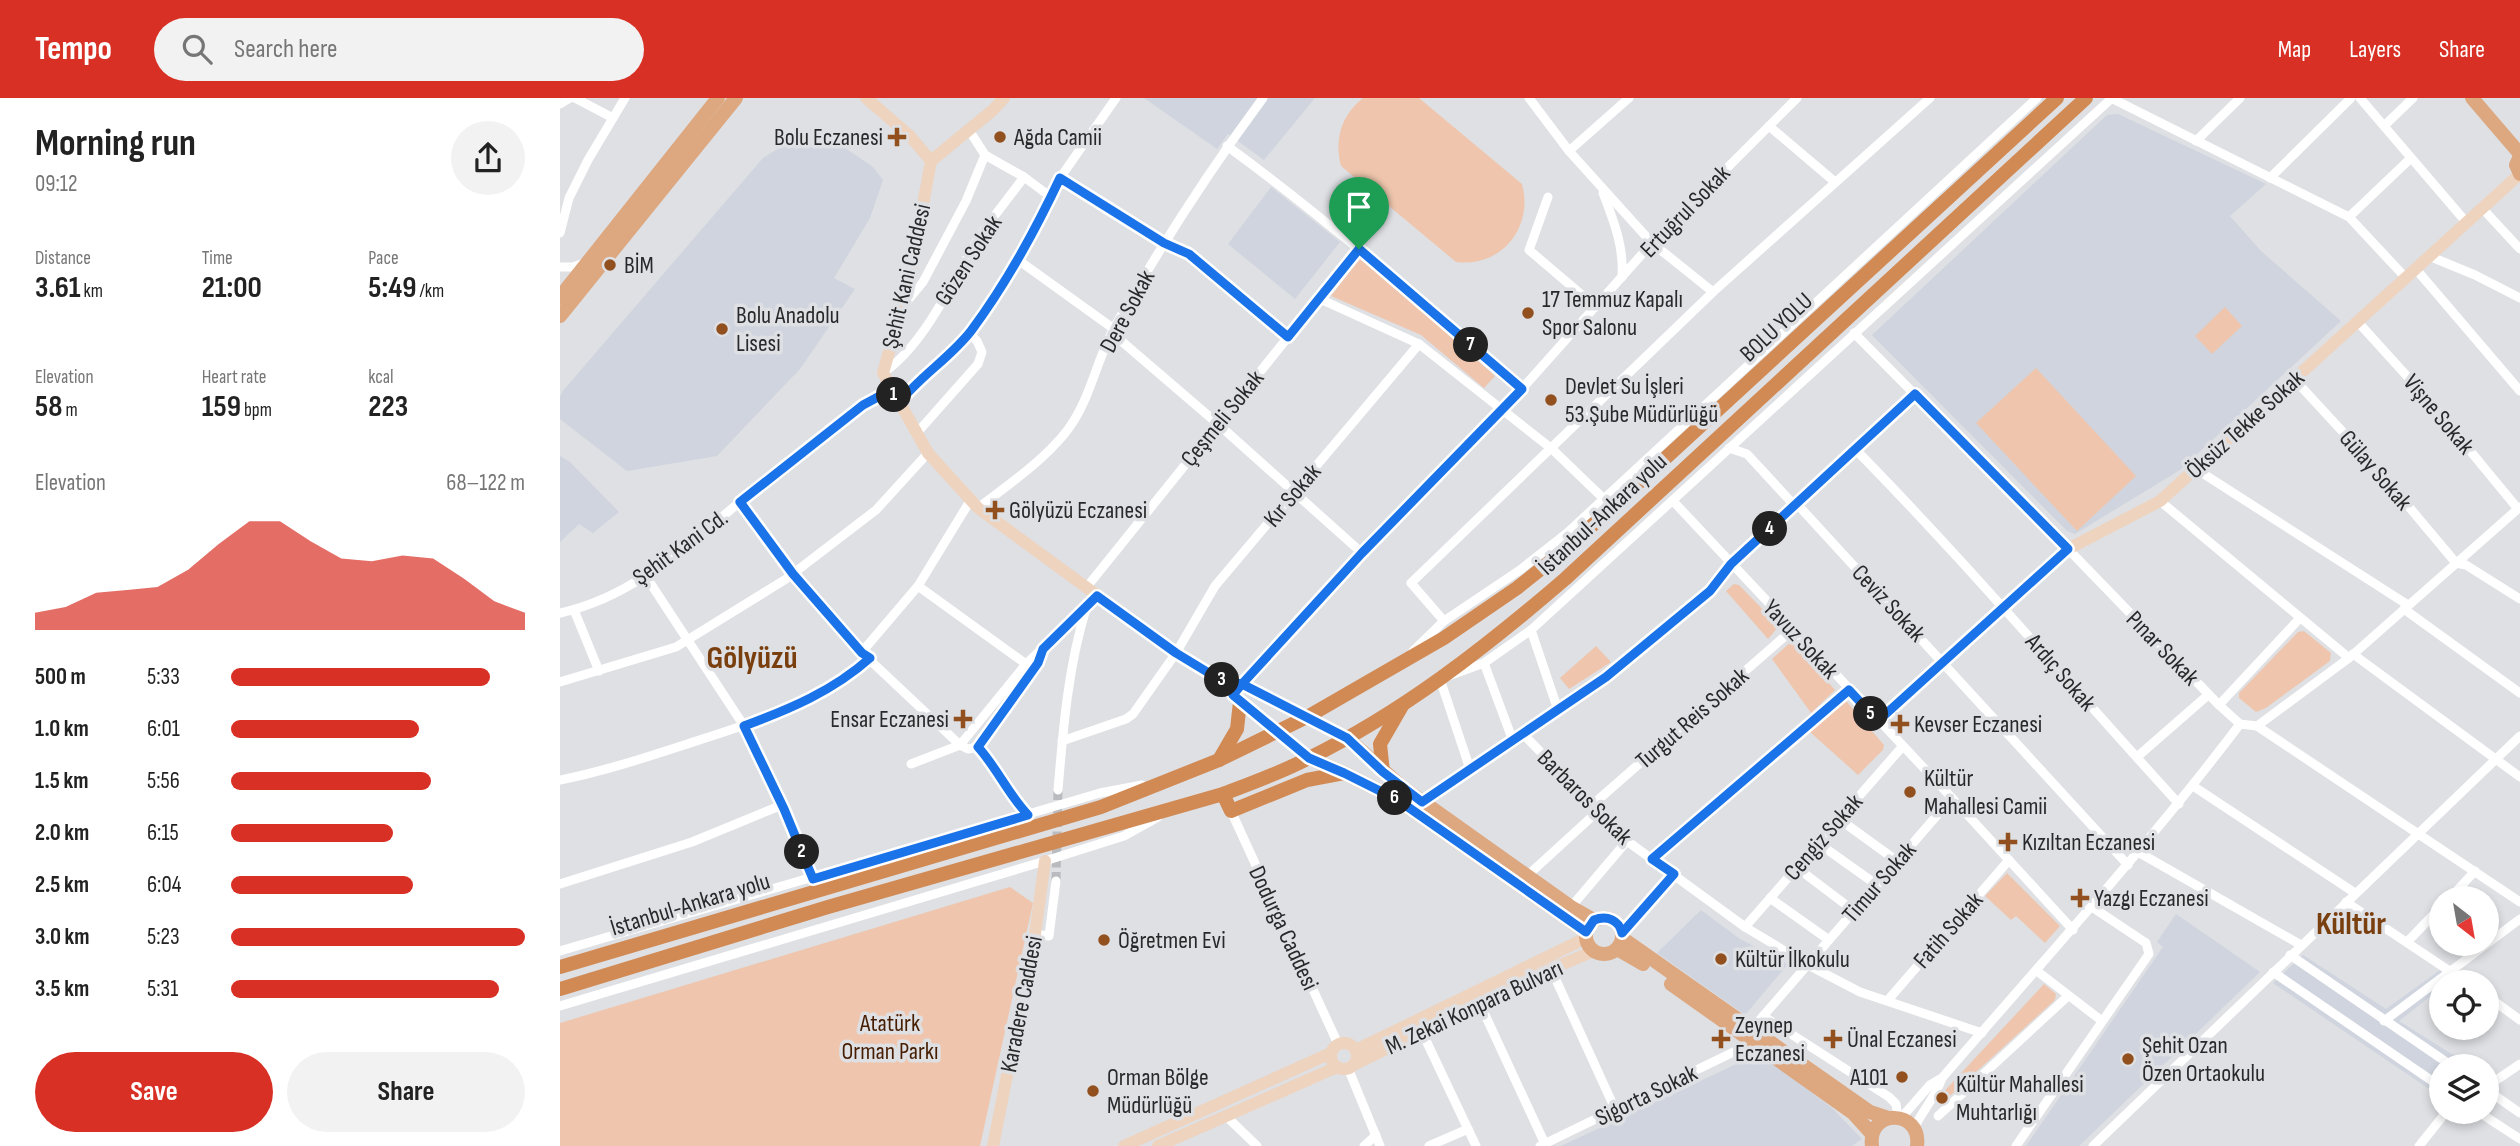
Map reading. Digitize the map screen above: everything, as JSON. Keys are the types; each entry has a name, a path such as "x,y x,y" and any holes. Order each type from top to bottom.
{"highway":[{"name":"BOLU YOLU","path":"1307,717 1491,607 1571,545 2057,98"},
{"name":"İstanbul-Ankara yolu","path":"560,989 828,907 1223,794 1309,758 1347,738 1440,679 1501,634 1566,579 2086,98"},
{"path":"1219,760 1237,729 1237,698"},
{"path":"1383,772 1380,744 1405,702"},
{"name":"İstanbul-Ankara yolu","path":"560,967 1101,807 1219,760 1307,717"},
{"path":"1223,794 1231,811 1307,780 1344,773"}],"main road":[{"path":"560,316 565,292 718,98"},
{"path":"565,292 736,98"},
{"path":"866,98 910,136 931,161 1004,98"},
{"path":"2480,101 2520,155 2516,165 2520,174"},
{"name":"Şehit Kani Caddesi","path":"931,161 904,305 883,373 891,390 928,453 974,505 1176,653 1222,681"},
{"name":"Öksüz Tekke Sokak","path":"2068,549 2160,501 2520,174"},
{"path":"1222,681 1242,684 1347,738 1383,772 1422,802 1571,907 1590,935 1606,954 1621,940 1621,928 1612,919 1600,918 1590,935"},
{"path":"1222,681 1276,733 1309,758 1398,800 1590,935"},
{"name":"Karadere Caddesi","path":"993,1146 1035,934 1045,861"},
{"name":"M. Zekai Konpara Bulvarı","path":"1158,1146 1346,1067 1551,970 1590,935"},
{"name":"M. Zekai Konpara Bulvarı","path":"1356,1050 1590,935"},
{"path":"1621,940 1853,1113 1872,1140"},
{"path":"1752,1037 1870,1112 1896,1118 1914,1128 1917,1146"},
{"path":"1124,1146 1335,1048 1349,1044 1356,1050 1357,1057 1346,1067 1331,1060 1335,1048"},
{"path":"1872,1140 1878,1124 1896,1118"}],"street":[{"path":"560,104 573,98 613,118"},
{"path":"560,233 565,196 625,98"},
{"path":"899,403 914,385 969,333 1018,260 1060,178 1116,98"},
{"name":"Dere Sokak","path":"974,505 1038,461 1066,432 1085,400 1113,331 1164,243 1227,146 1263,98"},
{"path":"1529,98 1569,151 1652,243 1713,292"},
{"path":"1569,151 1629,98"},
{"name":"Ertuğrul Sokak","path":"1237,698 1242,684 1362,553 1503,410 1652,243 1797,98"},
{"path":"1444,621 1411,583 1713,292 1930,98"},
{"path":"1398,665 1444,621 1539,555 1605,500 2038,98"},
{"path":"1470,769 1440,679 1484,663 1531,630 2111,98 2349,217 2410,273 2520,391"},
{"path":"2196,141 2239,98"},
{"path":"2270,178 2351,98"},
{"path":"2360,98 2466,222"},
{"path":"2384,126 2413,98"},
{"path":"1769,126 1835,182"},
{"path":"969,130 985,155 1024,177 1051,197"},
{"path":"1227,146 1359,249 1522,389"},
{"path":"904,305 923,282 966,201 985,155"},
{"path":"2349,217 2411,158"},
{"name":"Gözen Sokak","path":"883,373 899,362 938,309 977,240 1024,177"},
{"path":"1060,178 1164,243 1189,254 1288,337"},
{"path":"1601,188 1624,256 1622,277"},
{"path":"1548,197 1529,250 1597,307"},
{"path":"2482,208 2520,249"},
{"name":"Çeşmeli Sokak","path":"1086,588 1359,249"},
{"path":"2429,256 2475,275 2520,299"},
{"path":"560,267 580,265 591,258"},
{"path":"1018,260 1113,331 1362,553"},
{"path":"1320,299 1419,344 1552,449 1605,500"},
{"name":"Vişne Sokak","path":"2357,321 2426,396 2519,508"},
{"path":"916,434 978,364 982,352 969,333"},
{"name":"Pınar Sokak","path":"1854,333 2239,724"},
{"name":"Kır Sokak","path":"1062,741 1126,719 1133,713 1176,653 1215,586 1419,344"},
{"name":"Gülay Sokak","path":"2294,379 2378,470 2456,563"},
{"name":"Şehit Kani Cd.","path":"560,613 606,597 689,546 863,405 891,390"},
{"path":"1422,802 1606,677 1710,591 1731,564 1915,394"},
{"name":"Ceviz Sokak","path":"1729,448 1747,454 1796,505 2128,865"},
{"name":"Ardıç Sokak","path":"1856,450 1910,504 2179,804"},
{"path":"560,682 676,647 793,574 876,510 928,453"},
{"path":"2196,469 2406,607 2520,693"},
{"name":"Yavuz Sokak","path":"1672,501 2073,930"},
{"path":"2160,501 2300,618 2520,777"},
{"path":"740,502 793,574 866,656 960,745 968,749 978,747 1038,663 1043,649"},
{"path":"560,780 603,771 744,726 791,709 842,681 866,656 974,505"},
{"path":"2257,726 2351,656 2519,508"},
{"path":"1878,721 2068,549"},
{"path":"2456,563 2466,565 2520,599"},
{"path":"645,575 744,726 782,805 813,879"},
{"path":"918,586 1026,664"},
{"path":"911,764 960,745 1026,664 1097,596"},
{"path":"1058,790 1062,741 1078,635 1086,609"},
{"path":"574,610 599,671"},
{"path":"2219,705 2300,618"},
{"path":"1531,630 1558,710"},
{"name":"Turgut Reis Sokak","path":"1527,876 1594,809 1793,630"},
{"path":"1061,632 1078,635"},
{"path":"1484,663 1513,741"},
{"path":"1652,859 1849,690"},
{"path":"2137,757 2208,695"},
{"path":"1896,1118 1930,1085 1942,1078 2073,930 2179,804 2239,724 2257,726 2520,902"},
{"name":"Barbaros Sokak","path":"1523,734 1627,841 1745,927 1860,992 1982,1032"},
{"path":"2093,1146 2520,736"},
{"path":"978,747 991,761 1012,798 1028,815"},
{"name":"Cengiz Sokak","path":"1745,927 1902,747"},
{"path":"560,951 1100,793 1171,779"},
{"path":"2193,786 2355,893"},
{"name":"Timur Sokak","path":"1752,1037 1763,1016 1952,798"},
{"path":"560,884 692,842 782,805"},
{"path":"560,1006 1124,836 1172,810"},
{"name":"Dodurga Caddesi","path":"1231,811 1335,1048"},
{"path":"1839,819 1898,861"},
{"path":"1571,907 1627,841"},
{"path":"1818,843 1877,885"},
{"path":"2138,852 2301,945"},
{"name":"Fatih Sokak","path":"1888,1000 2009,860"},
{"path":"1796,867 1854,911"},
{"path":"2462,886 2475,872"},
{"path":"1621,940 1674,874"},
{"path":"1035,934 1049,936 1056,881"},
{"path":"1770,898 1829,940"},
{"path":"2346,902 2449,970"},
{"path":"2017,1146 2150,954 2146,943 2092,907"},
{"path":"2455,970 2520,919"},
{"path":"2408,942 2429,920"},
{"path":"2290,955 2434,1054"},
{"path":"1551,970 1615,1110"},
{"path":"2037,971 2102,1021"},
{"path":"2273,972 2429,1079"},
{"path":"2384,1021 2429,989"},
{"path":"1938,1116 2068,996"},
{"path":"1480,1004 1543,1145"},
{"path":"2499,1005 2520,1020"},
{"path":"1763,1016 1889,1097 1896,1104 1896,1118"},
{"path":"1422,1032 1476,1146"},
{"name":"Sigorta Sokak","path":"1543,1145 1752,1037"},
{"path":"2499,1078 2520,1064"},
{"path":"1346,1067 1380,1146"},
{"path":"1914,1128 1922,1111 1938,1090 1942,1078"},
{"path":"2499,1098 2520,1113"},
{"path":"1226,1116 1257,1146"},
{"path":"2419,1146 2437,1124"},
{"path":"2497,1124 2520,1139"},
{"path":"1429,1146 1468,1129"},
{"path":"1364,1146 1376,1135"}],"shaded area":[{"path":"1144,98 1315,98 1264,160 1228,134 1217,149"},
{"path":"2118,114 2266,184 2230,216 2261,251 2341,321 2180,470 2075,534 2067,531 1872,335 2107,115"},
{"name":"Bolu Anadolu Lisesi","path":"814,127 873,167 883,180 870,218 834,278 855,289 800,369 717,456 627,471 560,419 562,392 763,158"},
{"path":"1271,187 1340,242 1295,299 1228,244"},
{"path":"560,456 570,462 619,512 593,533 579,524 560,542"},
{"name":"Kültür İlkokulu","path":"1701,910 1740,939 1788,964 1745,1015 1657,953"},
{"name":"Şehit Ozan Özen Ortaokulu","path":"2176,914 2260,972 2079,1146 2026,1146 2163,947 2157,942"},
{"path":"2303,955 2386,1009 2429,978 2429,997 2399,1021 2452,1054 2429,1054 2429,1089 2273,983"},
{"path":"1760,1053 1832,1108 1862,1139 1852,1146 1561,1146"}],"green space":[{"path":"1363,98 1419,98 1522,184 1523,215 1518,229 1500,251 1472,262 1456,262 1341,166 1338,147 1341,129 1349,112"},
{"path":"1361,257 1495,376 1484,388 1421,335 1331,296"},
{"path":"2225,307 2242,326 2212,354 2195,336"},
{"path":"2036,368 2136,476 2077,531 1976,423"},
{"path":"1734,584 1739,585 1779,626 1768,639 1726,591"},
{"path":"2304,631 2331,653 2330,661 2266,708 2256,712 2239,698 2239,693 2298,632"},
{"path":"1792,641 1835,690 1811,713 1772,659"},
{"path":"1596,646 1611,662 1569,689 1560,678"},
{"path":"1843,702 1847,702 1884,745 1883,750 1858,775 1810,732"},
{"path":"2007,873 2060,926 2045,943 2016,916 2011,920 1985,896"},
{"name":"Atatürk Orman Parkı","path":"1010,887 1033,903 980,1146 560,1146 560,1023"},
{"path":"2044,984 2056,994 2055,1000 1942,1103 1937,1099"}],"tunnel":[{"path":"1056,881 1058,790"}],"place":[{"name":"Bolu Eczanesi","path":"897,137"},
{"name":"Ağda Camii","path":"1000,137"},
{"name":"BİM","path":"610,265"},
{"name":"17 Temmuz Kapalı Spor Salonu","path":"1528,313"},
{"name":"Bolu Anadolu Lisesi","path":"722,329"},
{"name":"Devlet Su İşleri 53.Şube Müdürlüğü","path":"1551,400"},
{"name":"Gölyüzü Eczanesi","path":"995,510"},
{"name":"Ensar Eczanesi","path":"963,719"},
{"name":"Kevser Eczanesi","path":"1900,724"},
{"name":"Kültür Mahallesi Camii","path":"1910,792"},
{"name":"Kızıltan Eczanesi","path":"2008,842"},
{"name":"Yazgı Eczanesi","path":"2080,898"},
{"name":"Öğretmen Evi","path":"1104,940"},
{"name":"Kültür İlkokulu","path":"1721,959"},
{"name":"Zeynep Eczanesi","path":"1721,1039"},
{"name":"Ünal Eczanesi","path":"1833,1039"},
{"name":"Şehit Ozan Özen Ortaokulu","path":"2128,1059"},
{"name":"A101","path":"1902,1077"},
{"name":"Orman Bölge Müdürlüğü","path":"1093,1091"},
{"name":"Kültür Mahallesi Muhtarlığı","path":"1942,1098"}],"district":[{"name":"Gölyüzü","path":"752,657"},
{"name":"Kültür","path":"2351,923"}],"route":[{"path":"1359,249 1288,337 1189,254 1164,243 1060,178 1018,260 969,333 914,385 899,403 891,390 863,405 740,502 815,602 862,653 870,658 842,681 791,709 744,726 784,809 813,879 1028,815 1012,798 991,761 978,747 1038,663 1043,649 1097,596 1176,653 1222,681 1242,684 1347,738 1383,772 1422,802 1606,677 1710,591 1731,564 1915,394 2068,549 1878,721 1849,690 1652,859 1674,874 1622,933 1617,923 1606,918 1594,920 1586,932 1398,800 1309,758 1233,695 1242,684 1362,553 1522,389 1359,249"}]}
